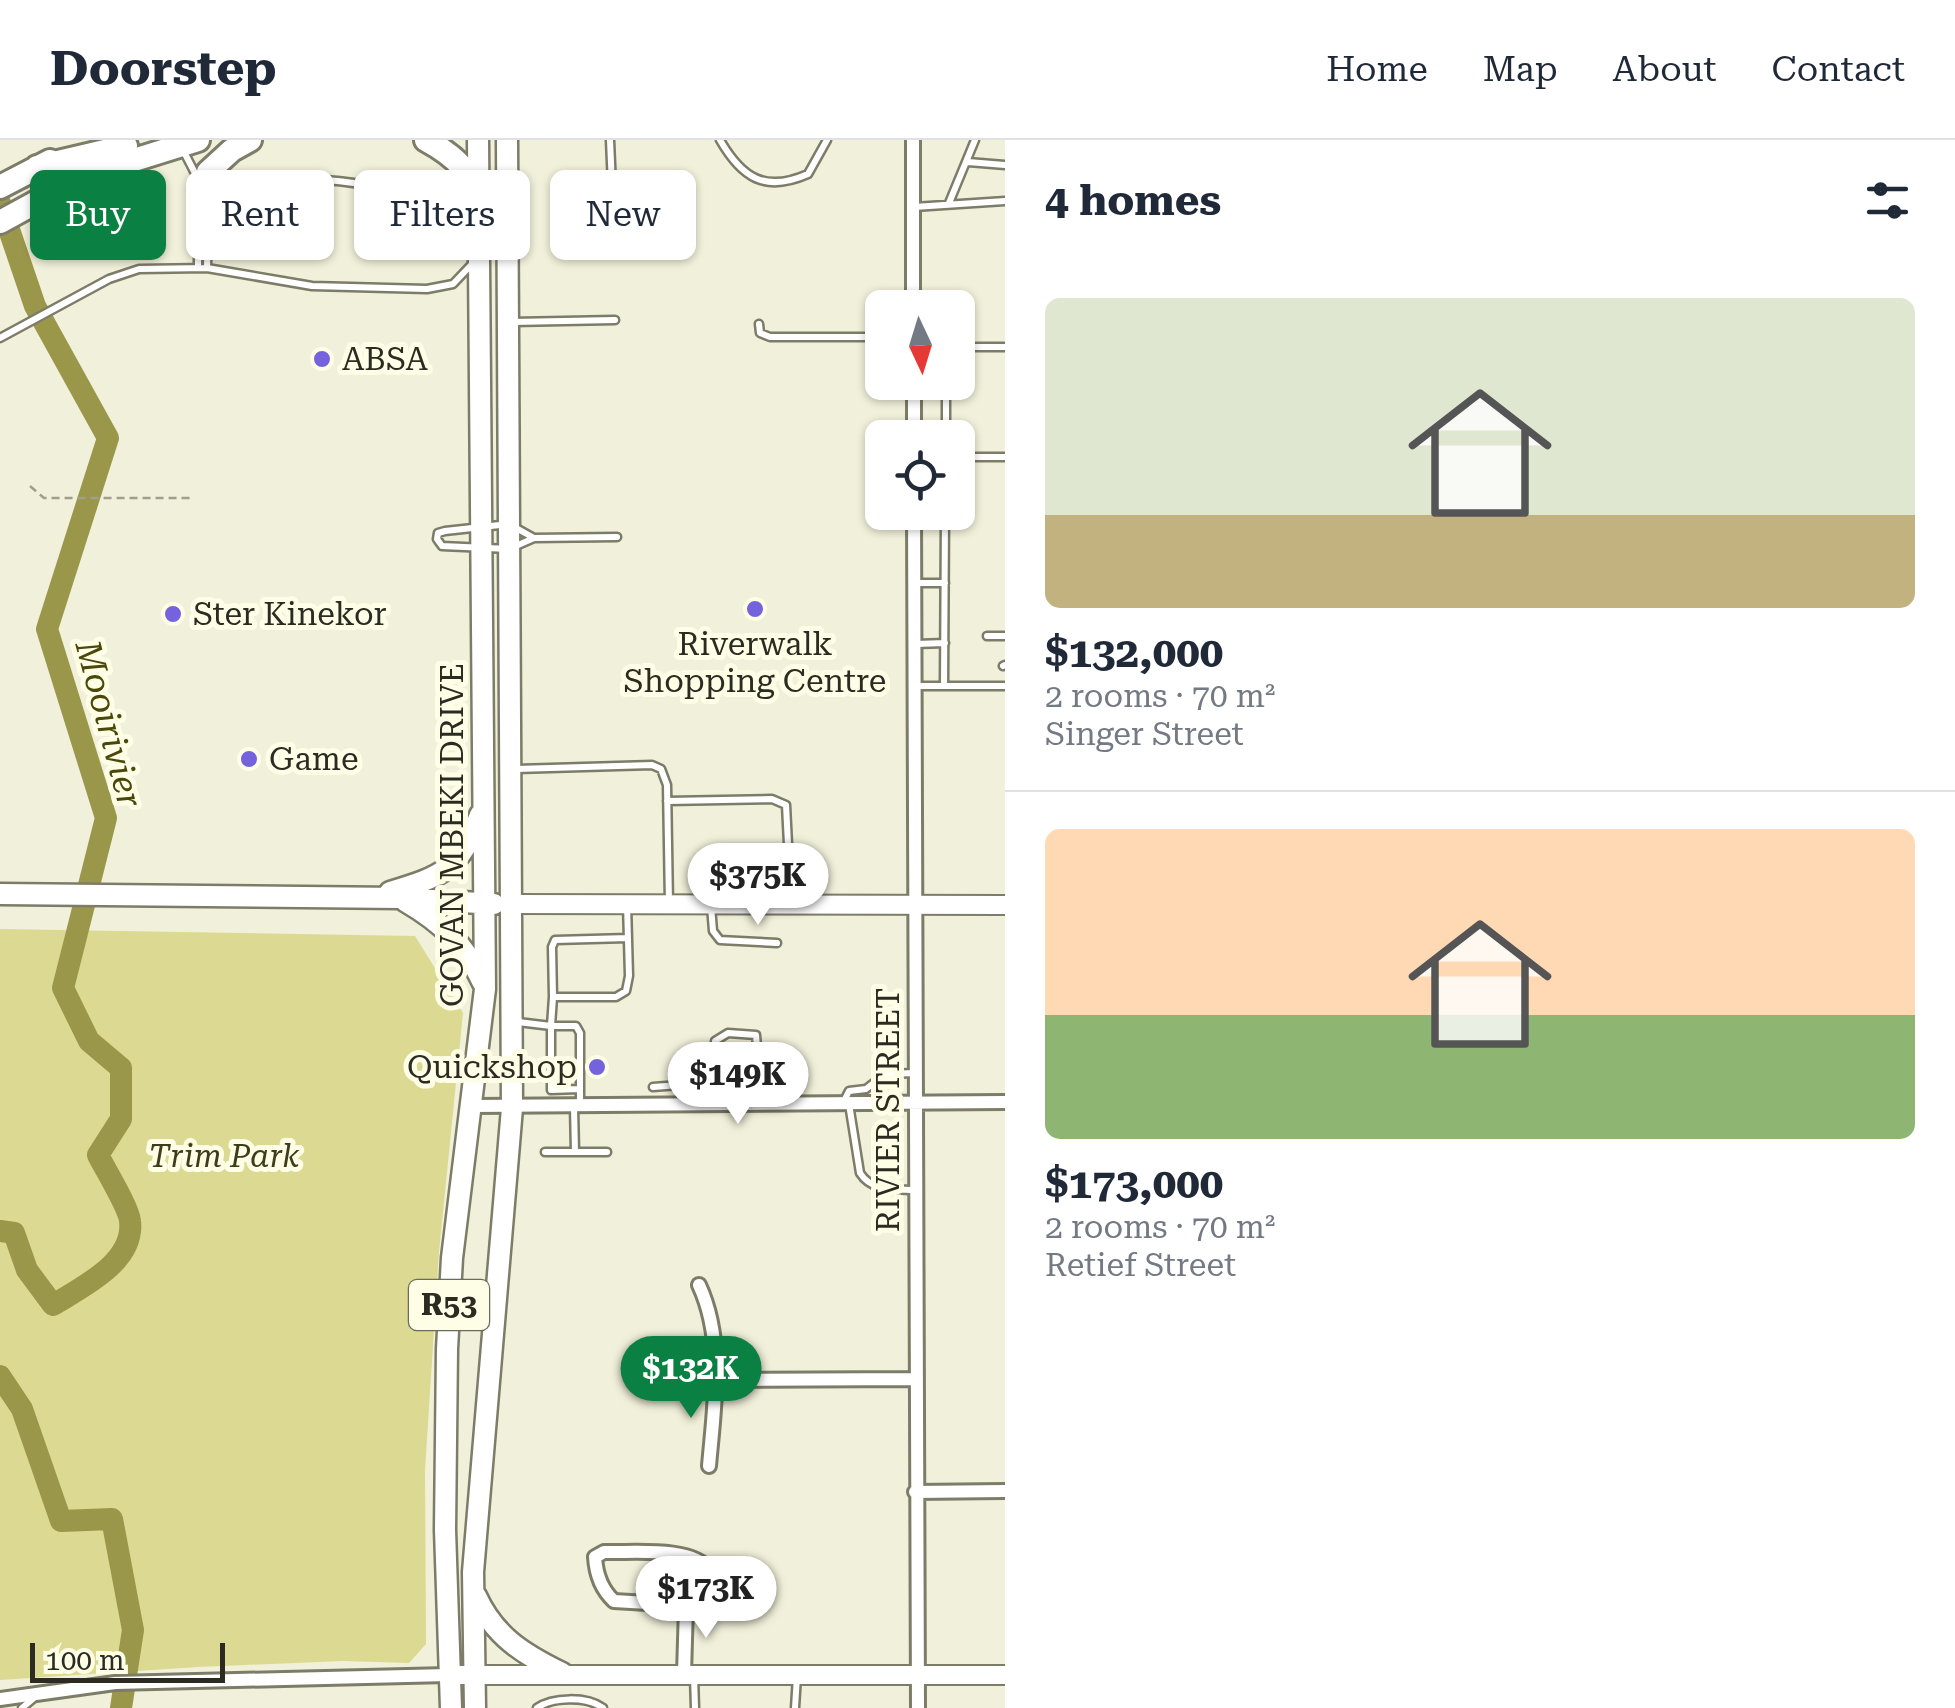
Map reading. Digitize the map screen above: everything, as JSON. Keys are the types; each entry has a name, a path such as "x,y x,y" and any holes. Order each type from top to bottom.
{"highway":[{"path":"0,187 102,140"},
{"path":"29,171 150,140"},
{"path":"0,222 86,176 198,153 232,150 250,140"},
{"path":"426,140 465,170"}],"main road":[{"name":"GOVAN MBEKI DRIVE","path":"478,140 478,170"},
{"name":"GOVAN MBEKI DRIVE","path":"475,1708 472,1590 512,1108 507,140"},
{"name":"GOVAN MBEKI DRIVE","path":"451,1708 447,1349 452,1258 486,989 479,260"},
{"path":"370,899 439,876 467,846 484,805"},
{"path":"0,894 400,898 511,904"},
{"path":"400,898 452,934 486,989"},
{"path":"472,1590 502,1636 530,1658 562,1673"}],"street":[{"path":"913,140 913,290"},
{"name":"RIVIER STREET","path":"914,530 918,1708"},
{"path":"511,904 1005,905"},
{"path":"471,1106 1005,1102"},
{"path":"699,1285 711,1318 716,1380 709,1466"},
{"path":"716,1380 916,1379"},
{"path":"915,1492 1005,1490"},
{"path":"604,1552 699,1559 709,1570 709,1594 702,1603 686,1606 614,1601 603,1588 595,1557 604,1552"},
{"path":"686,1606 689,1674"},
{"path":"0,1699 116,1683 448,1674 1005,1676"}],"lane":[{"path":"610,140 611,170"},
{"path":"720,140 742,172 752,178 782,181 808,174 827,140"},
{"path":"950,203 975,140"},
{"path":"198,153 194,165 203,267"},
{"path":"198,153 203,267"},
{"path":"968,162 1005,165"},
{"path":"913,208 1005,200"},
{"path":"0,338 109,278 138,269 203,267 312,286 427,289 453,284 475,260"},
{"path":"508,322 616,320"},
{"path":"759,324 760,333 770,337 865,337"},
{"path":"975,347 1005,347"},
{"path":"975,457 1005,457"},
{"path":"534,538 509,524 440,532 437,538 442,546 482,550 510,549 534,538 617,538"},
{"path":"944,686 945,530"},
{"path":"914,583 945,582"},
{"path":"987,636 1005,636"},
{"path":"914,644 944,643"},
{"path":"914,686 1005,686"},
{"path":"510,770 652,765 666,775 669,904"},
{"path":"667,801 772,800 786,805 792,904"},
{"path":"553,997 616,997 626,992 627,903"},
{"path":"711,904 714,931 720,940 777,943"},
{"path":"579,1089 551,1090 552,947 555,940 628,938"},
{"path":"512,1021 576,1026 580,1033 575,1152"},
{"path":"653,1087 705,1083 713,1073 715,1041 728,1033 756,1035 760,1074"},
{"path":"916,1073 881,1076 866,1089 848,1091 846,1104 865,1182 882,1189 916,1190"},
{"path":"670,1085 671,1106"},
{"path":"545,1152 607,1152"},
{"path":"689,1674 696,1708"},
{"path":"795,1708 797,1675"},
{"path":"22,1708 40,1692"},
{"path":"537,1708 550,1701 590,1700 603,1708"}],"path":[{"path":"30,486 44,498 193,498"}],"green space":[{"name":"Trim Park","path":"0,929 415,936 463,1013 439,1252 425,1470 426,1644 409,1663 342,1661 0,1680"}],"waterway":[{"name":"Mooirivier","path":"0,203 35,306 108,438 47,629 106,818 63,988 89,1041 121,1068 121,1119 98,1155 130,1221 129,1236 115,1261 53,1305 27,1270 14,1233 0,1231"},
{"name":"Mooirivier","path":"0,1376 22,1409 61,1521 112,1519 133,1630 121,1708"}],"place":[{"name":"ABSA","path":"322,359"},
{"name":"Riverwalk Shopping Centre","path":"755,609"},
{"name":"Ster Kinekor","path":"173,614"},
{"name":"Game","path":"249,759"},
{"name":"Quickshop","path":"597,1067"}]}
